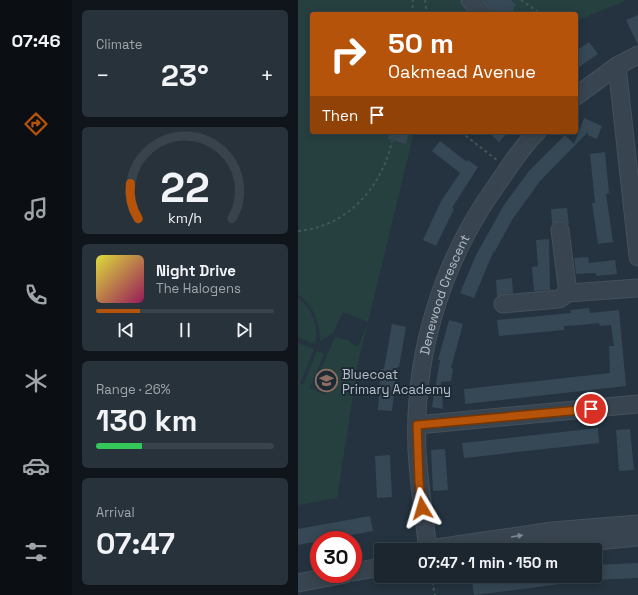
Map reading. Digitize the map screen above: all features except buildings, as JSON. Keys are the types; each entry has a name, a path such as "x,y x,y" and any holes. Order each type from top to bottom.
{"street":[{"path":"470,0 481,12"},
{"path":"578,95 617,66 638,55"},
{"path":"617,66 638,257"},
{"name":"Denewood Crescent","path":"425,543 419,481 417,425 422,362 429,327 441,292 467,232 484,202 534,134"},
{"path":"560,230 568,293"},
{"path":"504,304 559,299 568,293 638,288"},
{"path":"417,425 638,404"},
{"path":"472,543 552,531 638,524"},
{"path":"578,543 638,537"},
{"path":"362,560 374,558"},
{"path":"362,570 374,568"},
{"path":"298,572 310,570"},
{"path":"298,583 310,581"}],"path":[{"path":"412,12 413,0"},
{"path":"425,0 427,12"},
{"path":"521,0 538,12"},
{"path":"464,134 508,169"},
{"path":"298,231 313,229 332,222 358,204 381,174 392,141"},
{"path":"433,583 435,595"}],"green space":[{"path":"298,0 627,0 578,20 578,12 310,12 310,134 414,134 368,322 343,312 333,333 320,341 319,327 315,315 304,299 298,294"},
{"path":"298,298 308,308 314,318 316,330 315,344 298,337"},
{"path":"368,322 358,363 337,498 298,505 298,343 314,349 300,384 303,385 317,351 324,354 310,388 326,395 327,393 314,385 335,337 350,341 350,343 358,347"}],"place":[{"name":"Bluecoat Primary Academy","path":"327,381"}],"route":[{"path":"422,508 417,449 417,425 591,409"}]}
